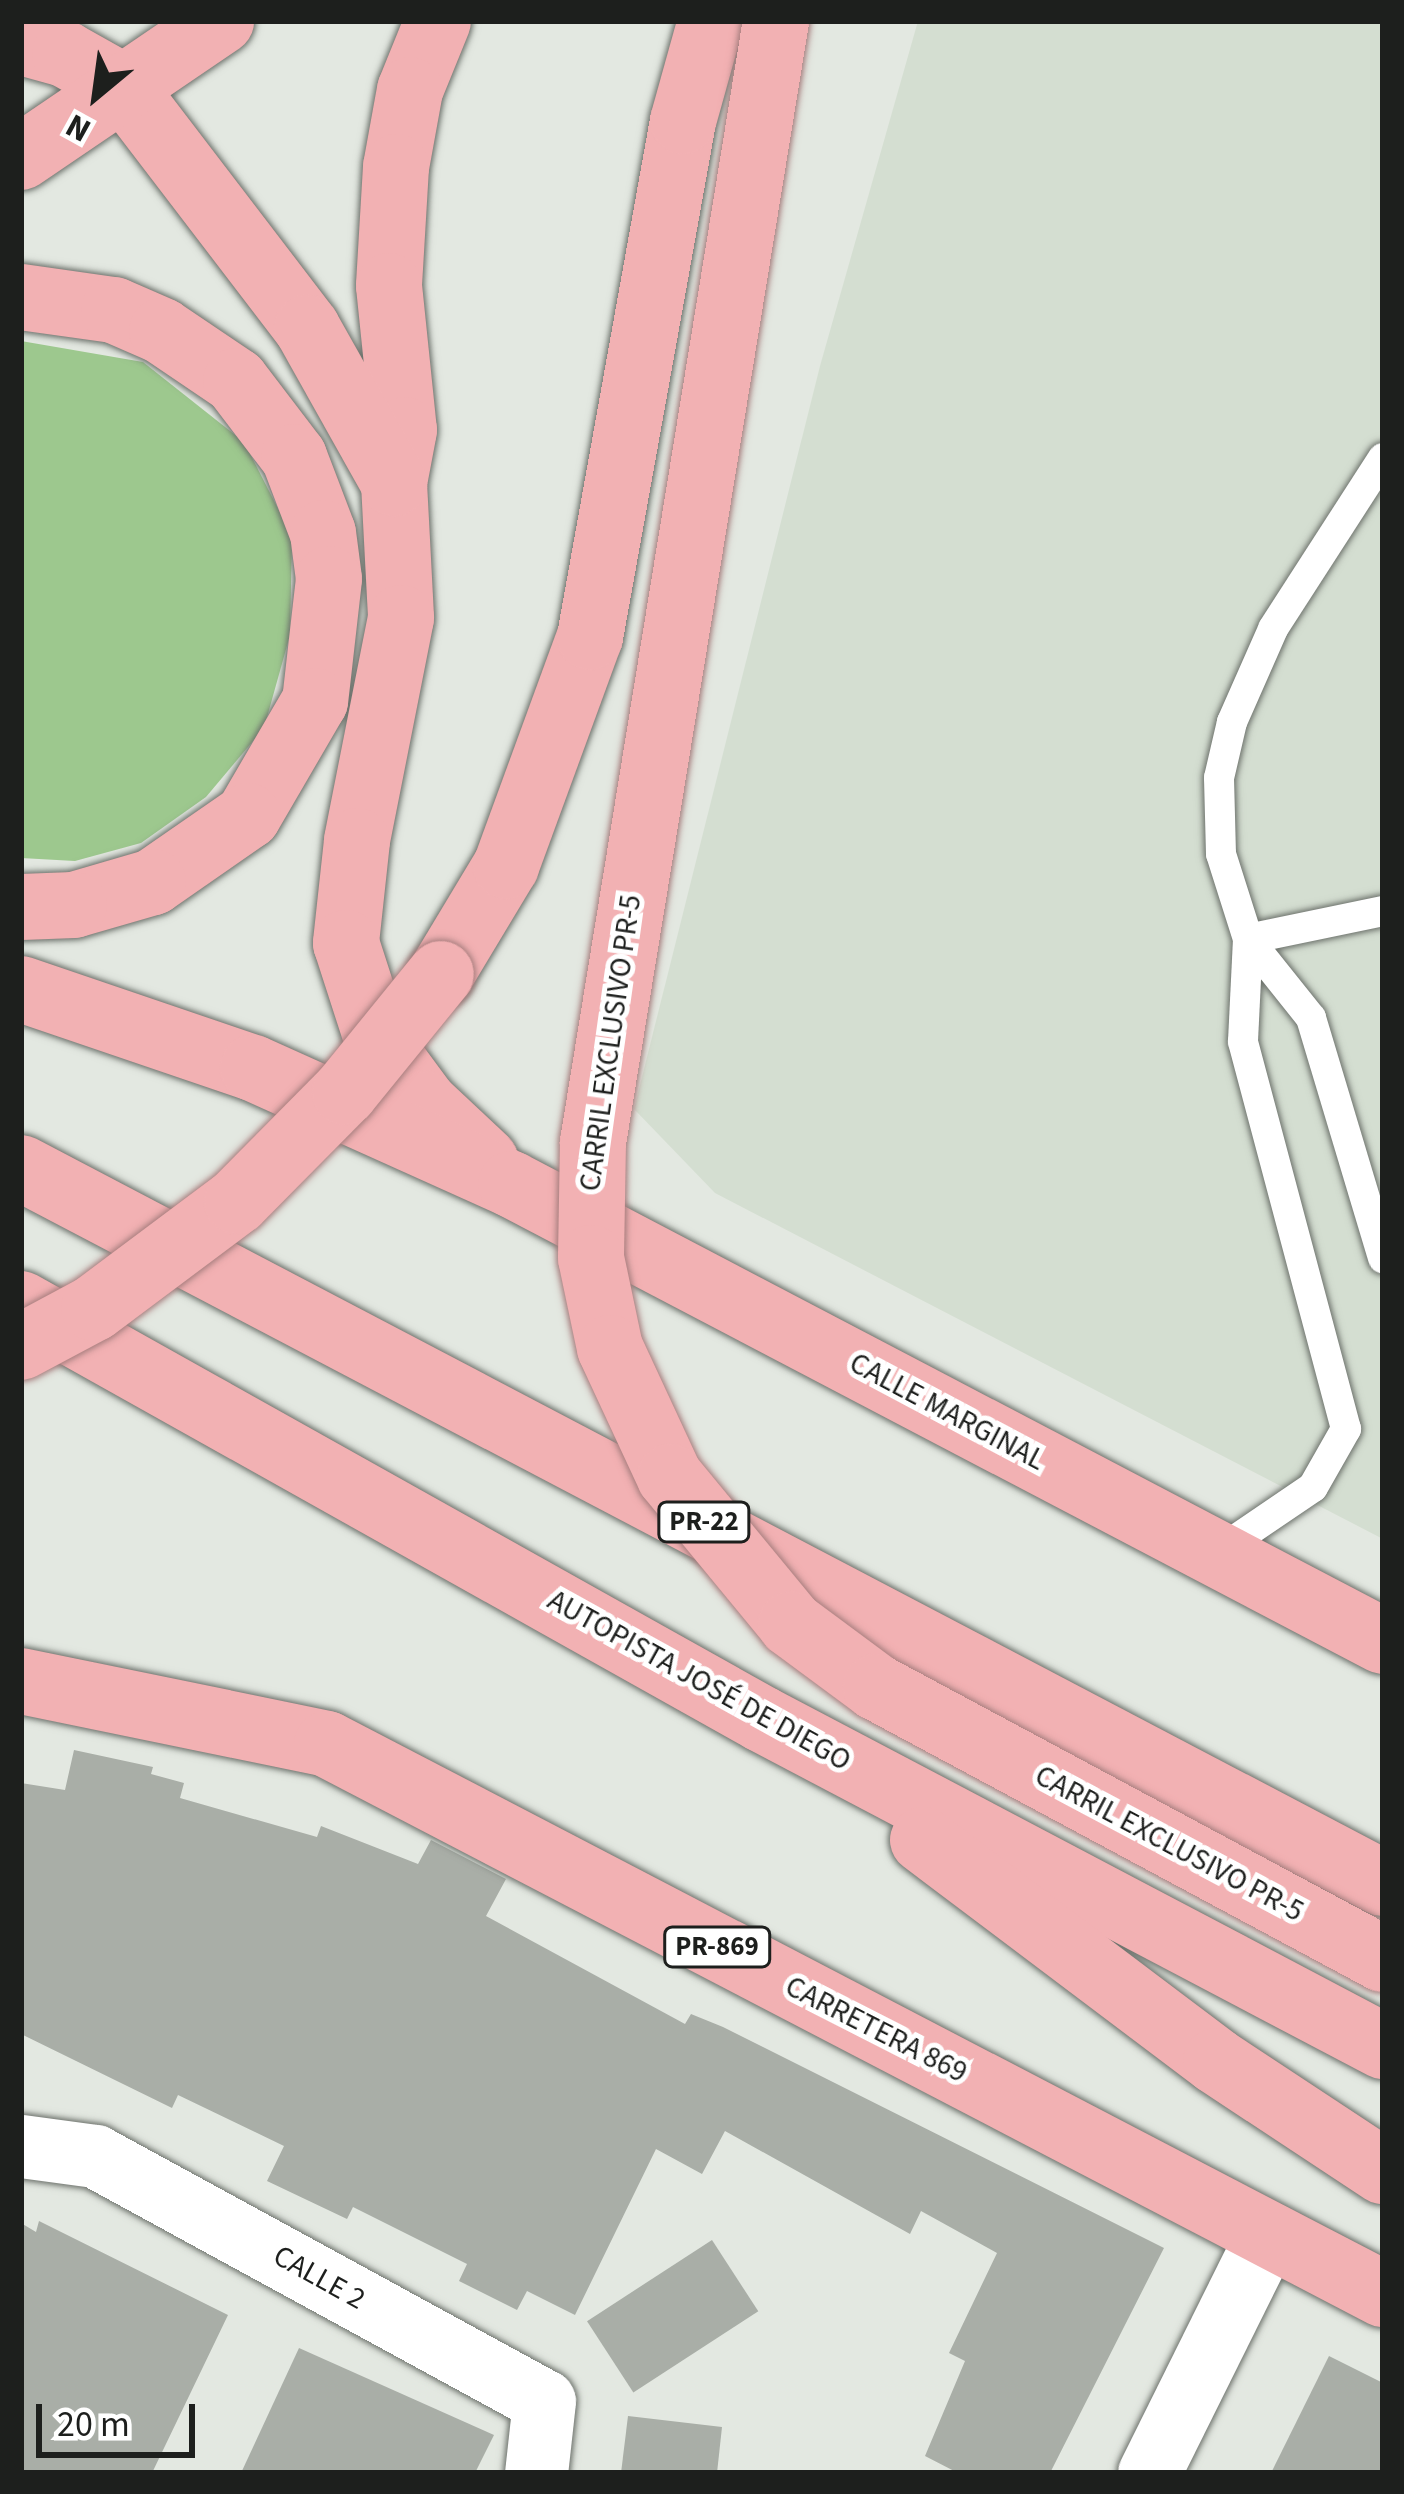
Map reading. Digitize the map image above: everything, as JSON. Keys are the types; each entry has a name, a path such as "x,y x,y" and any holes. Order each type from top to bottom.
{"highway":[{"path":"21,157 221,21"},
{"path":"438,21 410,89 396,167 389,286 404,430 394,482 401,618 357,841 346,943 376,1040 425,1104 511,1184"},
{"path":"21,1348 94,1308 237,1201 345,1092 442,974 506,866 584,657 683,121 712,21"},
{"name":"CARRIL EXCLUSIVO PR-5","path":"776,21 593,1142 591,1258 610,1348 670,1477 791,1624 876,1687 1383,1959"},
{"path":"21,42 65,54 122,86 307,328 394,482"},
{"path":"21,297 114,310 162,331 236,380 294,458 323,533 329,579 315,701 248,816 153,882 74,905 21,907"},
{"path":"21,989 253,1068 511,1184"},
{"name":"PR-22","path":"21,1168 1383,1883"},
{"name":"CALLE MARGINAL","path":"511,1184 1383,1641"},
{"name":"AUTOPISTA JOSÉ DE DIEGO","path":"21,1304 762,1719 1383,2046"},
{"name":"CARRETERA 869","path":"21,1681 327,1744 1383,2294"},
{"path":"762,1719 1216,2061 1383,2170"}],"street":[{"name":"CALLE 2","path":"21,2146 95,2156 544,2401 536,2473"},
{"path":"1149,2473 1268,2233"}],"lane":[{"path":"1216,1553 1313,1487 1346,1429 1243,1041 1248,939 1221,854 1219,778 1232,722 1274,628 1383,458"},
{"path":"1248,939 1383,911"},
{"path":"1248,939 1311,1018 1383,1258"}],"shaded area":[{"path":"918,21 1383,21 1383,1539 715,1193 634,1109 820,366"}],"green space":[{"path":"21,341 143,362 244,442 292,536 290,635 264,728 206,797 141,843 75,861 21,858"}],"building":[{"path":"74,1750 153,1767 151,1774 184,1783 180,1798 317,1837 321,1826 418,1864 431,1840 506,1879 486,1916 685,2024 691,2014 723,2027 1164,2248 1050,2473 958,2473 925,2456 965,2361 949,2353 997,2253 921,2211 910,2234 725,2131 702,2174 656,2149 575,2315 527,2291 517,2310 459,2281 467,2264 353,2207 347,2219 267,2181 284,2146 178,2095 172,2108 21,2034 21,1783 65,1790"},
{"path":"39,2221 228,2315 152,2473 21,2473 21,2223 36,2232"},
{"path":"712,2240 758,2311 633,2392 587,2321"},
{"path":"299,2348 494,2435 475,2473 241,2473"},
{"path":"1329,2356 1383,2383 1383,2473 1271,2473"},
{"path":"628,2416 722,2427 717,2473 621,2473"}]}
